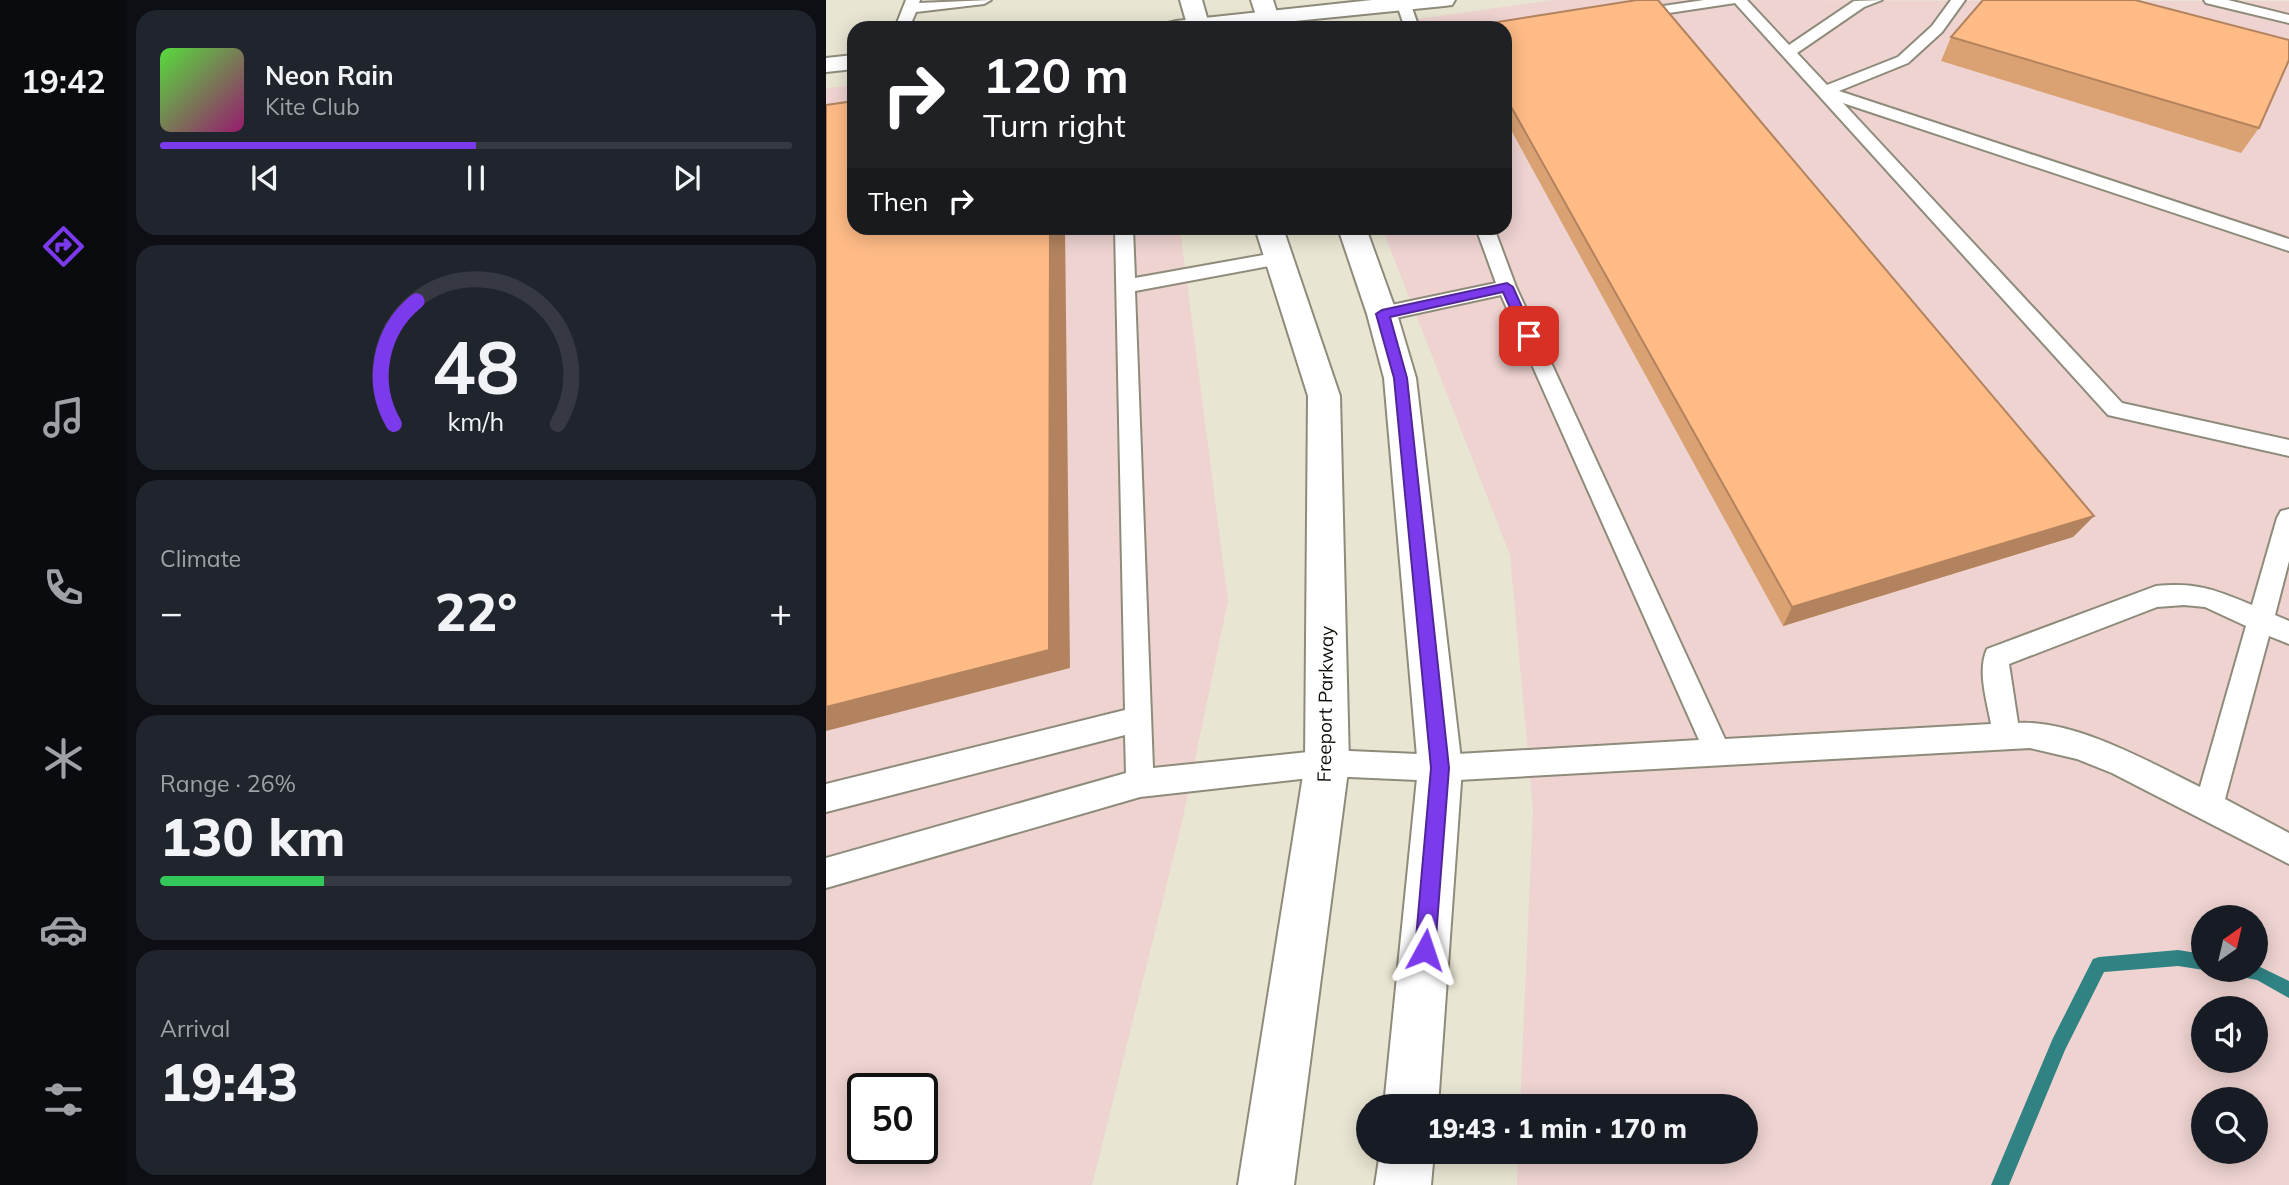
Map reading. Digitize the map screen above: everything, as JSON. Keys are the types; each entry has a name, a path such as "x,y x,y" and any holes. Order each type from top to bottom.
{"main road":[{"path":"1191,0 1191,21"},
{"path":"1228,21 1266,15 1444,0"},
{"path":"826,65 847,63"},
{"path":"1354,235 1382,314 1400,378 1440,768 1412,1094"},
{"name":"Freeport Parkway","path":"1266,1185 1327,763 1324,396 1275,243"},
{"path":"1403,1185 1406,1164"}],"lane":[{"path":"905,21 912,4 984,0"},
{"path":"1625,15 1732,0"},
{"path":"1740,0 2115,409 2289,448"},
{"path":"1788,52 1843,17 1858,4 1875,0"},
{"path":"1824,92 1903,60 1937,29 1958,0"},
{"path":"2211,0 2289,19"},
{"path":"1404,5 1410,21"},
{"path":"1824,92 2288,243"},
{"path":"1124,235 1140,783"},
{"path":"1488,235 1507,287 1718,753"},
{"path":"1126,286 1275,243"},
{"path":"1382,314 1507,287"},
{"path":"2209,806 2289,517"},
{"path":"2007,737 1996,677 1996,657 2156,597 2183,594 2207,597 2289,633"},
{"path":"826,798 1138,719"},
{"path":"826,873 1140,783 1327,763 1440,768 2030,735 2066,741 2106,755 2289,849"}],"shaded area":[{"path":"1553,0 2289,1 2289,1185 1517,1185 1518,1164 1758,1164 1758,1094 1521,1094 1533,810 1510,555 1385,235 1512,235 1512,21 1404,21"},
{"path":"847,86 847,235 1181,235 1228,601 1181,827 1092,1185 826,1185 826,88"}],"building":[{"path":"1637,0 1658,0 2094,516 1792,607 1512,108 1512,21 1504,21"},
{"path":"1983,0 2135,0 2289,40 2289,60 2259,128 1951,37"},
{"path":"847,102 847,235 1050,235 1049,650 826,707 826,105"}],"waterway":[{"path":"2000,1185 2059,1044 2099,965 2178,958 2191,960"},
{"path":"2268,978 2289,990"}],"route":[{"path":"1425,950 1440,768 1400,378 1382,314 1507,287 1529,336"}]}
